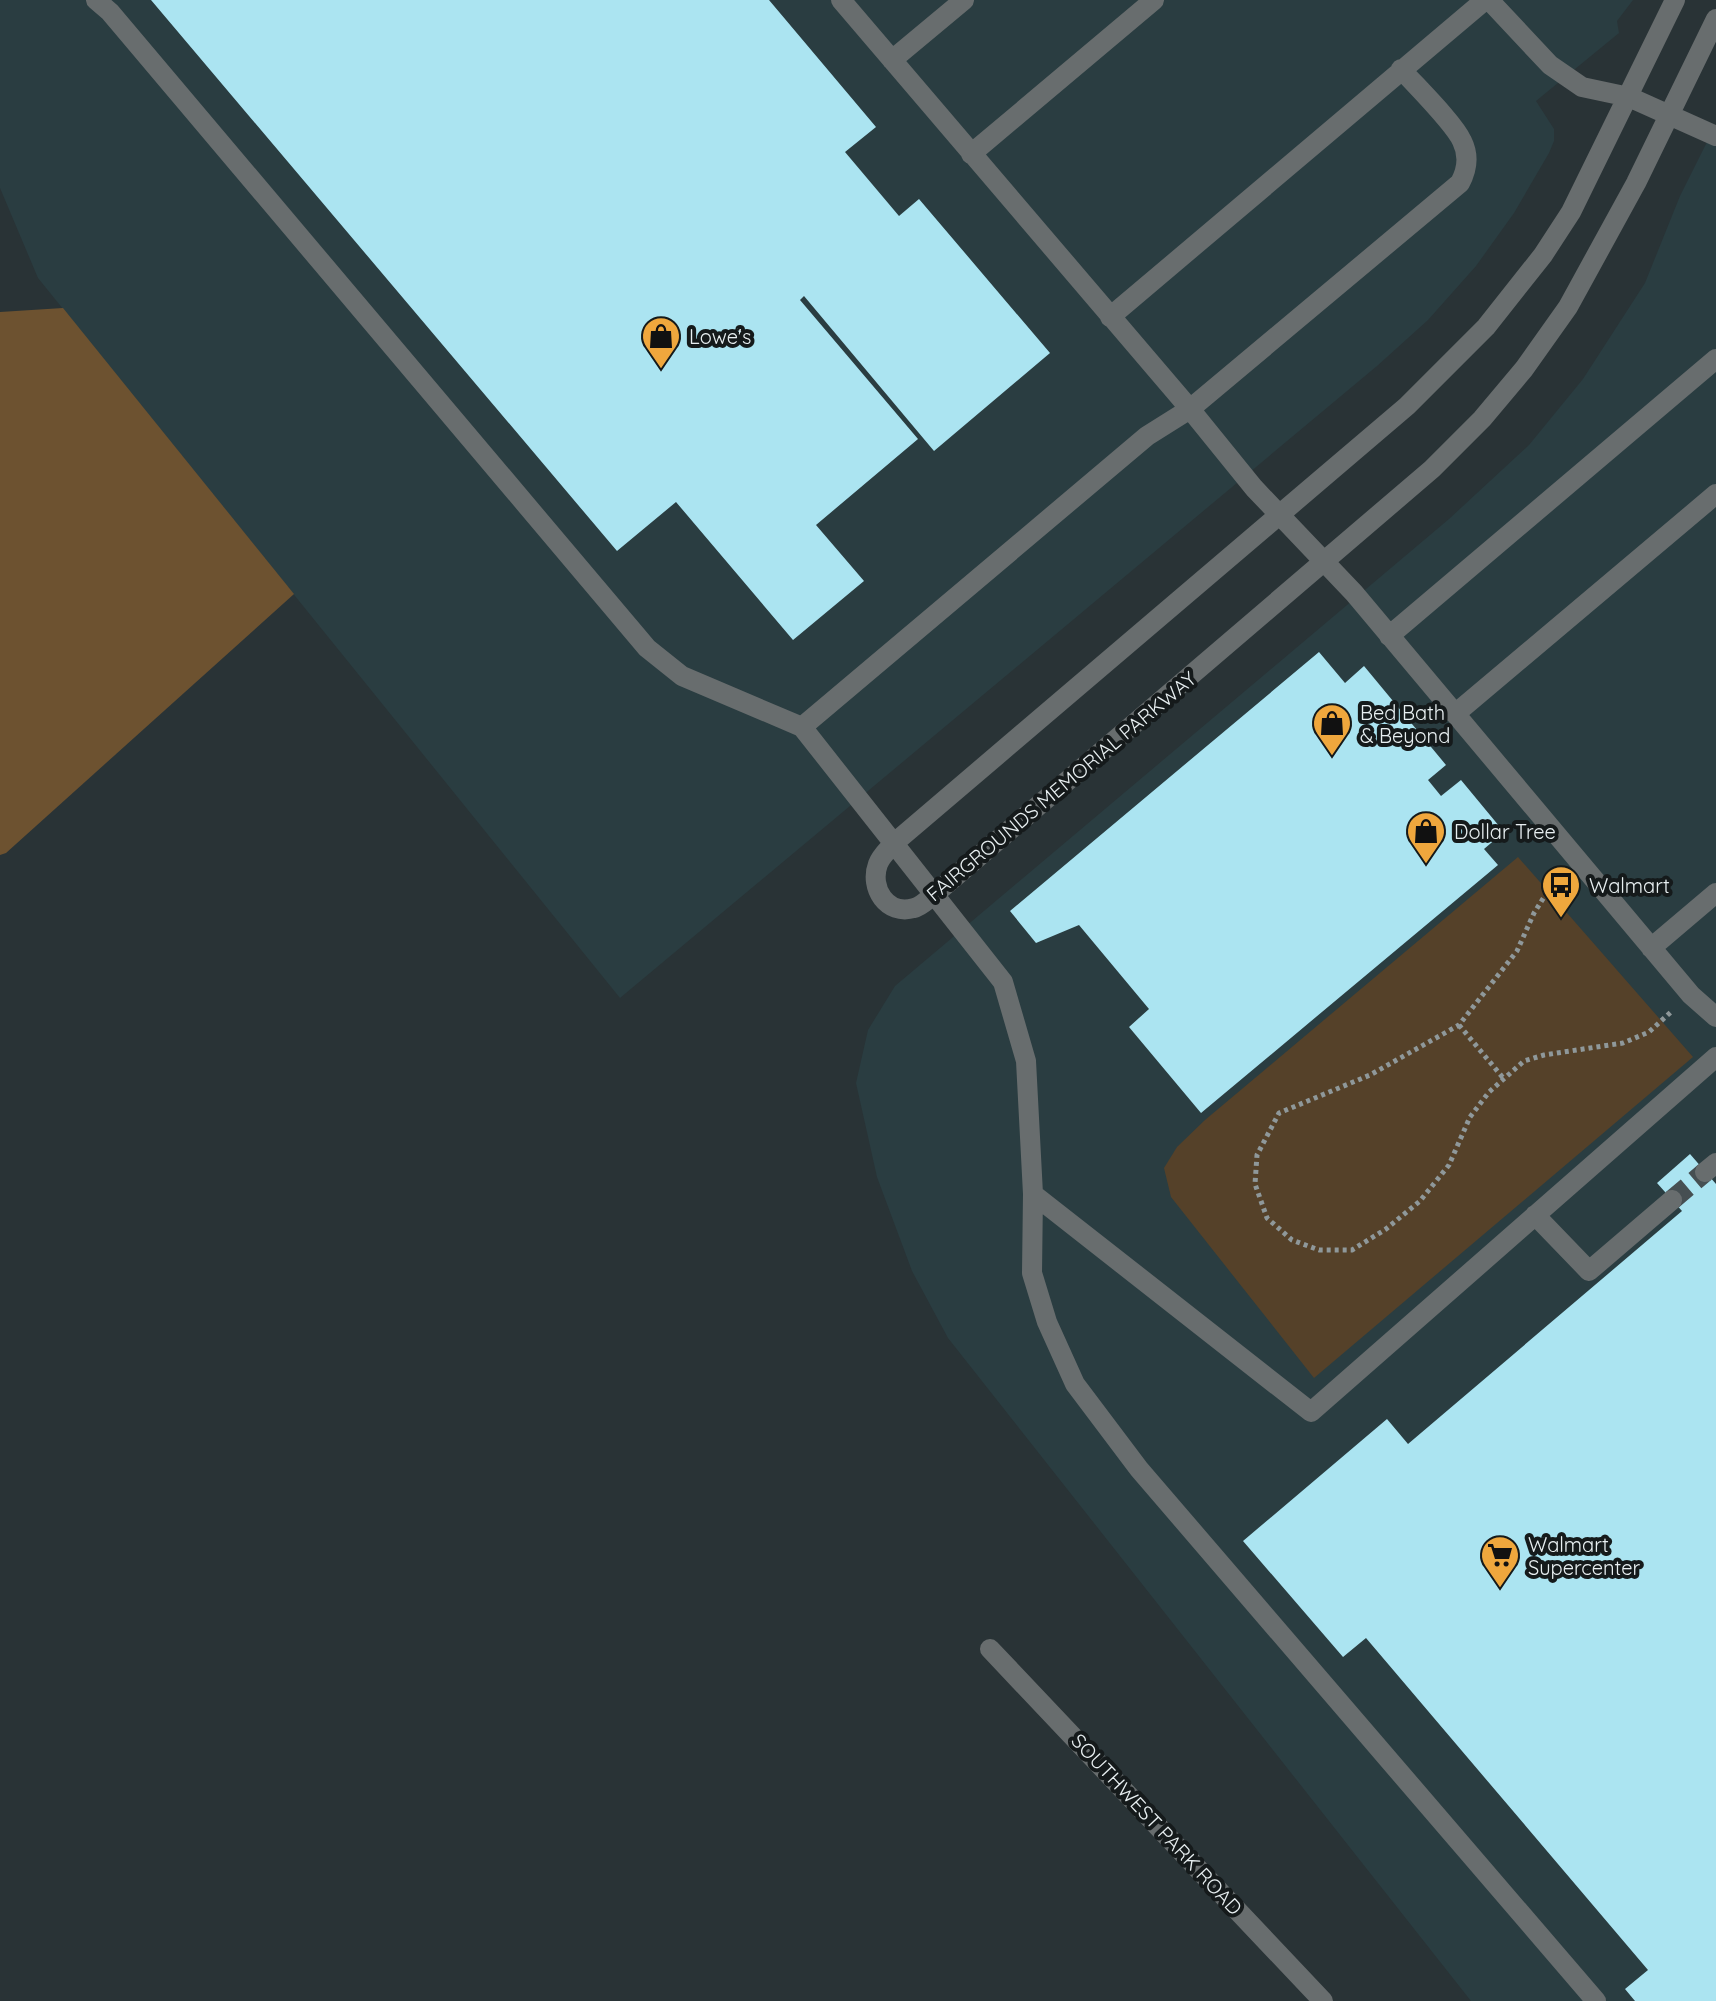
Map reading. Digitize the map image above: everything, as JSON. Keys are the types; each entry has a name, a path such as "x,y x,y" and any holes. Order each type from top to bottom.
{"street":[{"path":"96,0 647,648 682,676 802,727 1003,982 1026,1061 1033,1194 1032,1273 1047,1322 1075,1384 1139,1469 1596,2001"},
{"path":"841,0 1278,516 1389,636 1691,995 1716,1017"},
{"path":"892,60 964,0"},
{"path":"971,154 1154,0"},
{"path":"1110,317 1401,69 1487,0 1550,65 1582,87 1629,97 1716,136"},
{"name":"FAIRGROUNDS MEMORIAL PARKWAY","path":"1675,0 1571,212 1513,295 1407,406 893,844 879,860 874,875 884,901 897,909 915,908 935,894 1432,469 1482,419 1524,369 1568,307 1636,183 1716,19"},
{"path":"802,727 1147,436 1190,409 1460,183 1465,173 1466,156 1462,140 1401,69"},
{"path":"1389,636 1716,359"},
{"path":"1455,714 1716,494"},
{"path":"1651,948 1716,893"},
{"path":"1033,1194 1311,1412 1716,1057"},
{"path":"1535,1215 1589,1271 1672,1200"},
{"name":"SOUTHWEST PARK ROAD","path":"990,1649 1323,2001"}],"path":[{"path":"1570,851 1534,913 1517,951 1459,1025 1370,1075 1279,1113 1257,1155 1255,1184 1267,1218 1292,1240 1319,1250 1352,1250 1386,1229 1420,1201 1449,1165 1470,1117 1489,1092 1524,1061 1623,1043 1649,1032 1691,995"},
{"path":"1459,1025 1504,1079"}],"shaded area":[{"path":"0,0 1633,0 1617,21 1619,33 1536,101 1554,129 1554,141 1549,153 1514,213 1476,266 1428,320 1377,366 620,998 38,278 0,188"},
{"path":"1716,124 1716,2001 1471,2001 948,1338 912,1271 877,1177 856,1083 868,1030 895,986 1449,519 1529,445 1583,379 1645,283 1680,196"},
{"path":"63,308 294,594 6,853 0,855 0,312"},
{"path":"1518,857 1693,1057 1314,1378 1171,1197 1164,1168 1177,1147 1205,1120"}],"building":[{"name":"Lowe's","path":"151,0 769,0 876,127 845,152 899,216 919,199 1050,353 934,451 804,296 800,300 918,439 816,525 864,581 793,640 676,502 617,551"},
{"path":"1319,652 1345,683 1364,666 1446,765 1428,780 1441,796 1461,780 1504,832 1484,849 1498,865 1201,1113 1129,1027 1149,1009 1079,925 1036,943 1010,911"},
{"name":"Walmart Supercenter","path":"1690,1154 1716,1184 1716,2001 1635,2001 1625,1989 1648,1970 1366,1638 1343,1657 1243,1541 1387,1419 1408,1444 1682,1211 1657,1183"}],"tunnel":[{"path":"1672,1200 1705,1172"}],"place":[{"name":"Lowe's","path":"661,370"},
{"name":"Bed Bath & Beyond","path":"1332,757"},
{"name":"Dollar Tree","path":"1426,865"},
{"name":"Walmart","path":"1561,919"},
{"name":"Walmart Supercenter","path":"1500,1589"}]}
